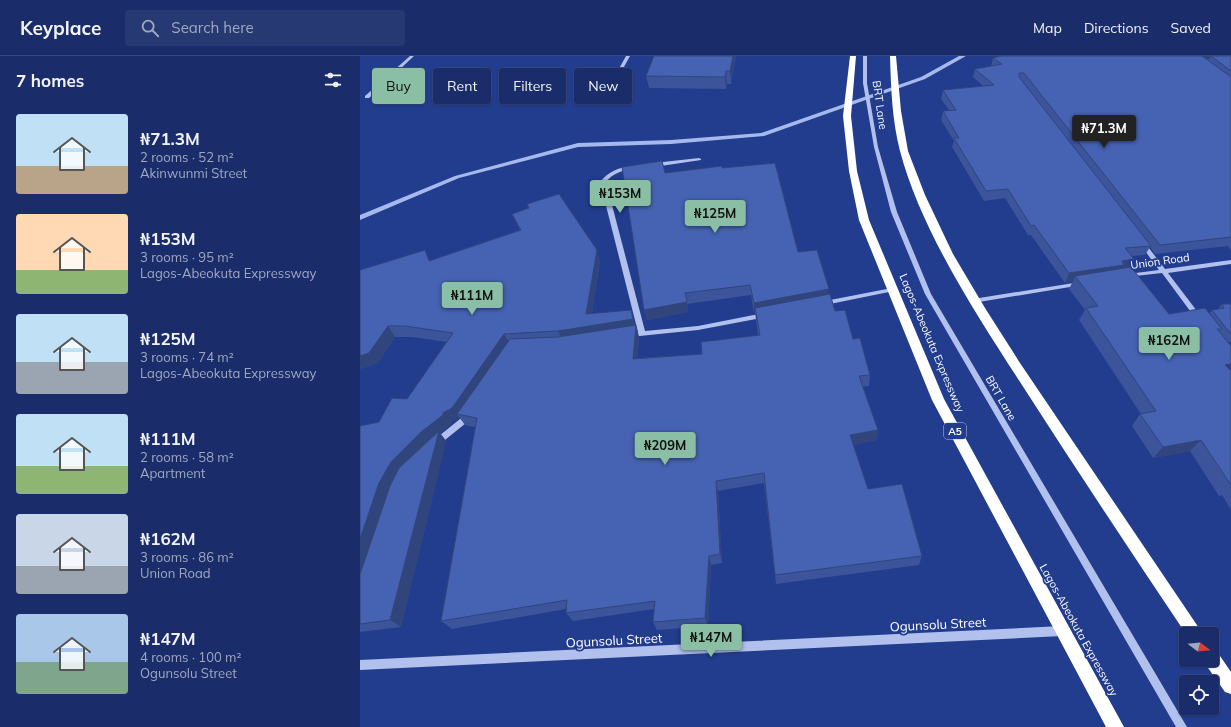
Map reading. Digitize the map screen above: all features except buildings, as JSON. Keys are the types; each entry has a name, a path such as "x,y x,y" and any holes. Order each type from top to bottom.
{"highway":[{"name":"Lagos-Abeokuta Expressway","path":"853,56 847,116 853,171 864,220 938,400 1115,727"},
{"path":"894,56 894,101 908,163 931,220 973,301 1096,488 1190,627"},
{"path":"1218,667 1231,686"}],"street":[{"path":"366,97 412,56"},
{"path":"621,68 628,56"},
{"name":"BRT Lane","path":"865,56 865,83 868,110 876,147 894,212 928,294 1182,727"},
{"path":"648,166 699,159"},
{"path":"640,166 618,169 608,174 603,182 642,333"},
{"path":"1139,239 1204,324"},
{"name":"Union Road","path":"1123,277 1163,270 1231,262"},
{"path":"973,301 1084,283"},
{"path":"815,305 892,290"},
{"path":"620,336 698,328 768,314"},
{"path":"433,445 463,421 472,409"},
{"name":"Ogunsolu Street","path":"360,665 1062,630"}],"waterway":[{"path":"360,218 457,177 578,145 671,142 762,135 923,78 963,56"}]}
